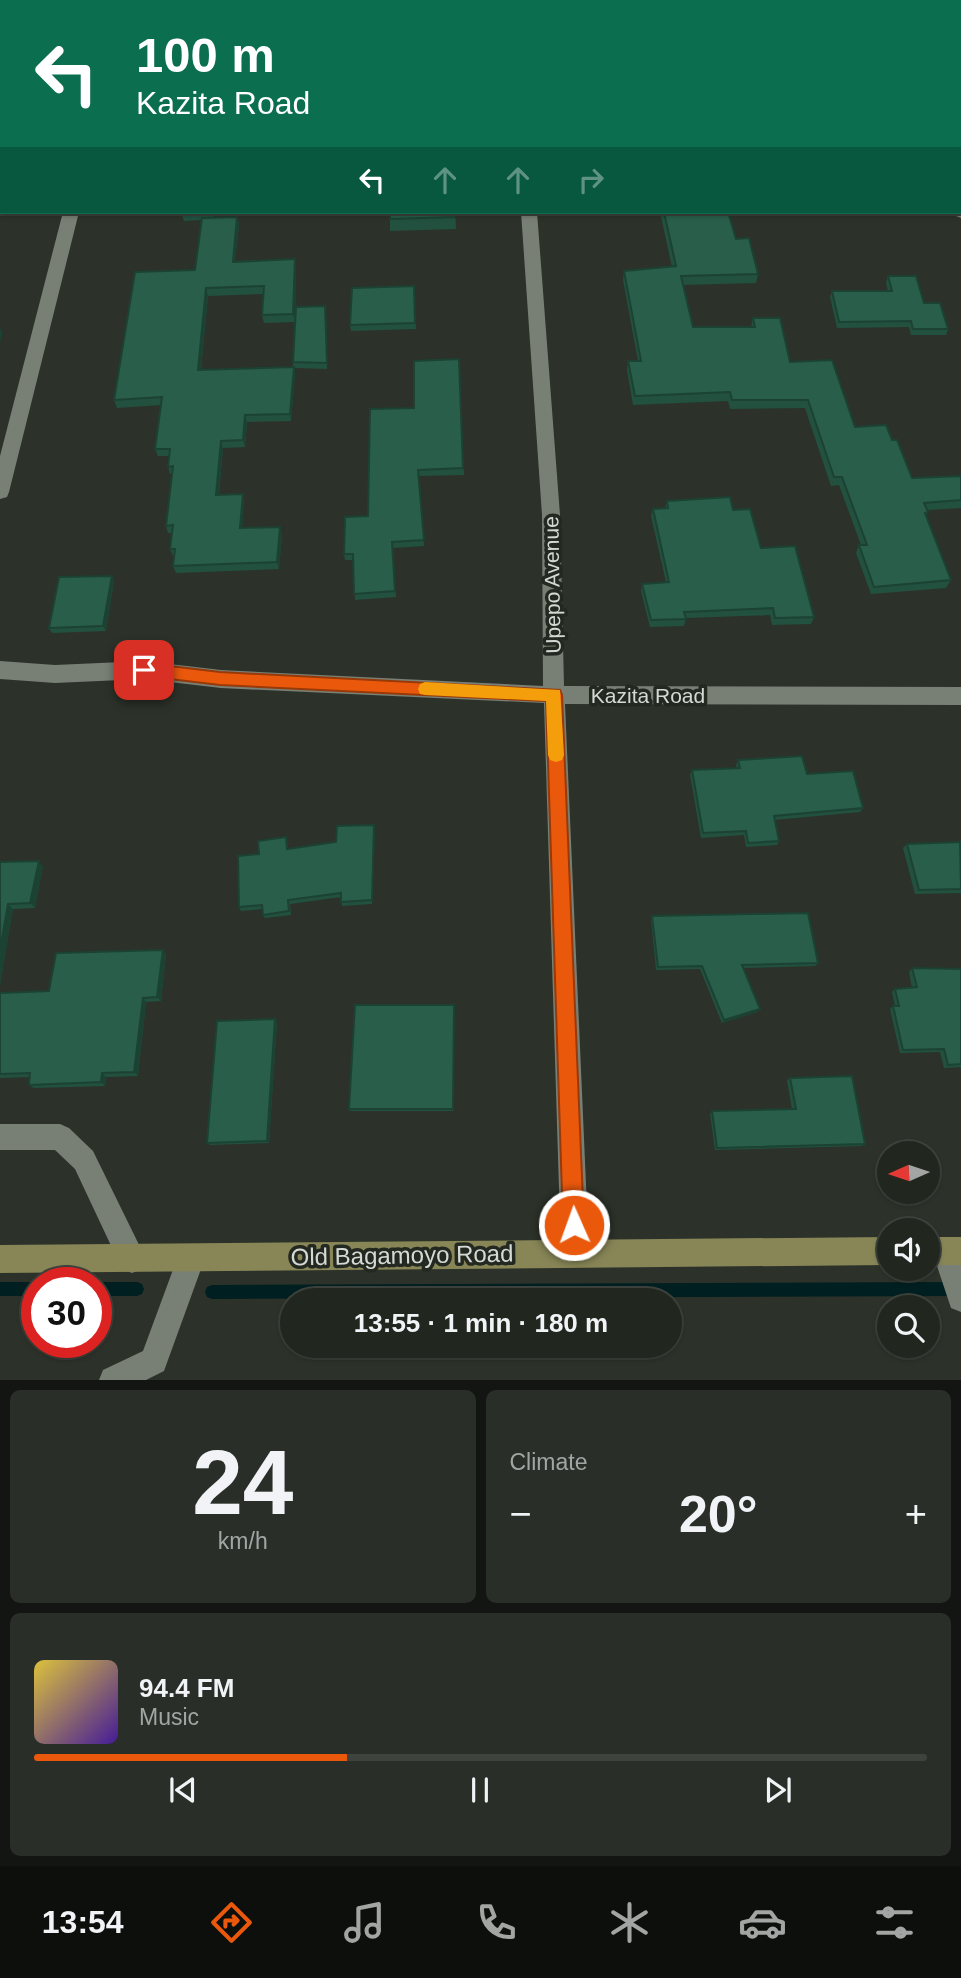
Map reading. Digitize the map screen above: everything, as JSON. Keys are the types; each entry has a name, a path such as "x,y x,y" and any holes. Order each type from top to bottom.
{"main road":[{"name":"Old Bagamoyo Road","path":"0,1259 877,1251"}],"street":[{"path":"0,492 70,214"},
{"name":"Upepo Avenue","path":"529,214 551,515 554,695 575,1253"},
{"name":"Kazita Road","path":"0,670 55,674 144,670 220,679 554,695 961,696"},
{"path":"0,1137 60,1137 84,1160 132,1259"},
{"path":"945,1251 961,1298"},
{"path":"113,1380 155,1361 191,1258"}],"building":[{"path":"390,214 455,214 455,217 390,219"},
{"path":"664,214 729,214 736,239 749,238 758,274 681,276 693,327 755,327 753,318 780,318 790,362 832,360 855,427 886,425 892,440 897,440 912,478 961,476 961,500 924,503 928,512 925,513 951,580 874,587 859,545 867,545 842,477 834,477 808,400 732,400 730,392 635,396 628,361 641,361 624,271 676,266"},
{"path":"237,217 233,262 295,259 293,314 262,315 264,286 206,288 198,370 294,367 290,414 245,415 243,440 221,441 216,495 243,494 240,528 280,527 277,562 173,566 175,549 170,549 173,525 166,526 173,466 168,467 170,449 155,449 162,397 114,400 135,272 195,270 202,218"},
{"path":"888,276 916,276 924,303 940,303 948,329 913,329 911,321 839,322 832,291 892,291"},
{"path":"414,286 415,323 350,325 352,288"},
{"path":"325,306 327,363 293,362 296,307"},
{"path":"459,359 463,468 418,470 424,540 392,542 395,591 354,594 353,554 344,554 345,517 368,516 370,409 414,408 414,361"},
{"path":"730,497 733,510 750,509 761,548 795,546 814,617 775,618 773,608 684,612 686,619 651,620 642,584 669,582 653,509 668,508 667,501"},
{"path":"112,576 103,626 49,628 59,577"},
{"path":"802,756 807,774 853,771 863,808 774,816 779,841 748,843 746,831 703,833 692,770 740,768 738,760"},
{"path":"374,825 372,900 341,902 341,893 288,900 289,911 263,915 262,905 239,907 238,856 259,854 258,841 286,837 287,849 336,842 337,826"},
{"path":"960,842 961,889 919,890 907,844"},
{"path":"39,861 30,903 8,904 0,950 0,862"},
{"path":"808,913 818,963 742,965 760,1009 724,1020 702,966 658,967 652,916"},
{"path":"163,950 157,997 143,998 134,1072 102,1073 101,1082 29,1085 30,1073 0,1074 0,993 49,991 56,953"},
{"path":"912,968 961,969 961,1064 948,1065 944,1049 903,1050 893,1006 899,1006 895,989 917,987"},
{"path":"355,1005 454,1005 453,1109 349,1109"},
{"path":"275,1019 267,1141 207,1143 217,1021"},
{"path":"852,1076 865,1144 717,1148 712,1111 796,1109 790,1078"}],"waterway":[{"path":"0,1289 21,1289"},
{"path":"112,1289 137,1289"},
{"path":"212,1292 961,1289"}],"slow traffic":[{"path":"425,689 554,695 556,755"}],"route":[{"path":"144,670 220,679 554,695 574,1225"}]}
